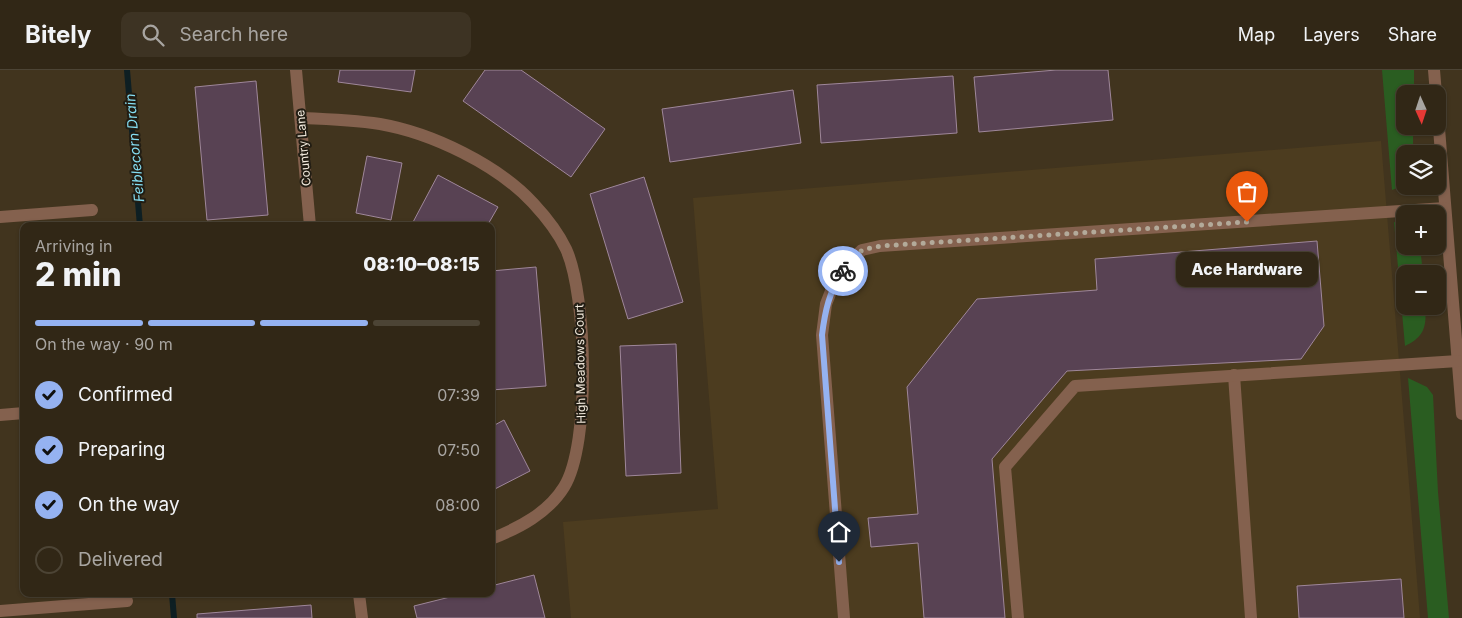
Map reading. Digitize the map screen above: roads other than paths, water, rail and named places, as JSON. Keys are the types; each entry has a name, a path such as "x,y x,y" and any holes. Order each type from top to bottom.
{"street":[{"name":"Country Lane","path":"296,70 310,222"},
{"path":"1434,70 1435,85"},
{"name":"High Meadows Court","path":"301,118 382,125 414,133 448,146 486,165 514,185 552,225 566,250 575,280 580,308 582,409 576,462 564,487 548,507 525,523 495,537"},
{"path":"1439,135 1445,205"},
{"path":"0,217 92,210"},
{"path":"844,618 822,335 826,304 833,286 848,263 862,250 880,246 1396,211"},
{"path":"1446,217 1458,326 1458,361 1462,414"},
{"path":"1018,618 1005,467 1075,386 1458,361"},
{"path":"1234,375 1251,618"},
{"path":"0,415 20,413"},
{"path":"359,597 362,618"},
{"path":"0,611 127,601"}],"waterway":[{"name":"Feiblecorn Drain","path":"127,70 140,222"},
{"name":"Feiblecorn Drain","path":"172,597 174,618"}],"place":[{"name":"Ace Hardware","path":"1247,222"}]}
